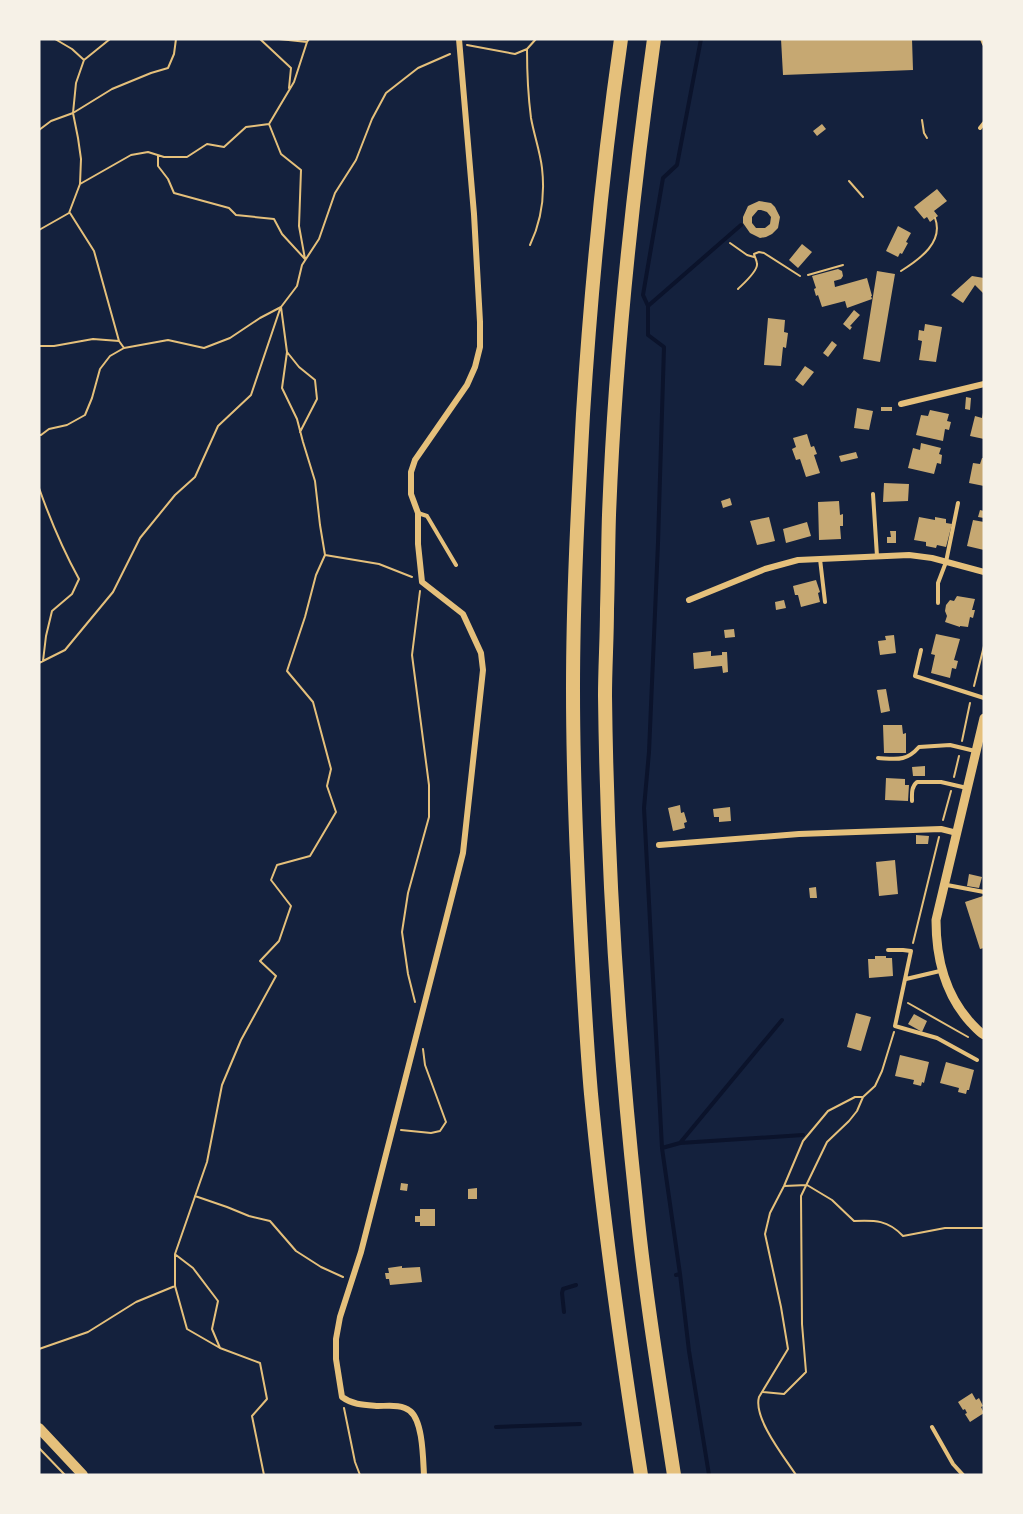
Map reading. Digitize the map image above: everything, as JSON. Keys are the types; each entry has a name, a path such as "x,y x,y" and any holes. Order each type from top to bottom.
{"highway":[{"path":"621,39 600,200 590,319 577,520 573,691 578,881 591,1094 614,1298 641,1475"},
{"path":"654,39 621,321 608,540 605,692 610,878 627,1115 647,1295 674,1475"}],"main road":[{"path":"39,1428 83,1475"}],"street":[{"path":"424,1475 422,1441 416,1419 410,1411 399,1406 351,1403 342,1397 336,1359 336,1339 340,1317 361,1252 463,853 483,669 481,653 463,614 422,582 418,513 411,494 411,472 416,460 467,385 480,347 474,214 460,44"},
{"path":"901,404 984,384"},
{"path":"689,600 765,569 798,560 909,555 984,572"},
{"path":"984,718 936,920 936,941 941,971 952,997 964,1015 984,1035"},
{"path":"659,845 799,834 941,829 957,833"}],"lane":[{"path":"982,39 984,44"},
{"path":"980,128 984,123"},
{"path":"873,494 877,556"},
{"path":"938,603 938,583 946,562 958,503"},
{"path":"418,513 427,516 456,565"},
{"path":"820,559 825,602"},
{"path":"921,650 915,676 984,698"},
{"path":"878,758 903,759 919,747 950,745 976,751"},
{"path":"912,801 912,789 917,782 941,782 967,788"},
{"path":"945,884 984,892"},
{"path":"888,950 911,951 895,1026 937,1038 976,1060"},
{"path":"906,979 941,971"},
{"path":"932,1427 953,1464 963,1475"}],"path":[{"path":"55,39 72,49 84,60"},
{"path":"39,230 69,213 80,184 81,159 73,113 76,83 84,60 110,39"},
{"path":"39,130 51,121 73,113 112,89 168,68 177,39"},
{"path":"260,39 291,68 289,91"},
{"path":"269,124 294,82 308,40 279,39"},
{"path":"41,662 65,650 112,592 140,538 175,495 195,477 218,426 251,394 281,308 297,286 302,265 319,239 335,193 356,160 372,119 386,93 418,68 460,44 515,54 527,49 536,39"},
{"path":"527,49 531,118 542,168 543,194 537,231 530,245"},
{"path":"922,120 927,138"},
{"path":"80,184 131,155 148,152 164,157 187,158 207,144 224,147 246,127 269,124"},
{"path":"269,124 281,154 301,170 299,226 305,259"},
{"path":"158,156 158,166 174,192 229,208 236,215 274,219 282,234 305,259"},
{"path":"849,181 863,197"},
{"path":"69,213 94,251 119,341 124,348"},
{"path":"902,271 920,257 936,237 938,225 935,218"},
{"path":"730,243 754,257"},
{"path":"754,257 754,254 764,253 800,276"},
{"path":"738,289 757,269 754,257"},
{"path":"808,275 843,265"},
{"path":"39,435 49,429 67,425 85,415 100,369 110,356 124,348 168,340 204,348 230,338 260,318 281,308"},
{"path":"264,1475 252,1416 267,1399 260,1363 220,1348 187,1329 175,1286 175,1254 207,1162 222,1085 241,1040 276,976 260,961 279,940 291,906 271,880 277,866 310,856 336,812 327,786 331,769 313,702 287,671 316,575 325,555 315,481 297,419 282,388 287,352 281,308"},
{"path":"39,346 93,339 119,341"},
{"path":"287,352 299,367 315,380 317,399 300,432"},
{"path":"39,488 51,522 79,579 72,594 52,611 41,662"},
{"path":"325,555 379,564 422,582 412,655 429,785 429,817 408,893 402,932 408,974 419,1021"},
{"path":"911,951 984,646"},
{"path":"901,999 974,1040"},
{"path":"763,1392 784,1394 806,1372 802,1324 801,1196 827,1142 857,1111 863,1097 875,1086 882,1071 895,1026"},
{"path":"393,1128 432,1133 440,1131 446,1122 425,1065 422,1043"},
{"path":"796,1475 767,1430 757,1404 788,1349 765,1234 770,1214 803,1141 828,1111 855,1096 863,1097"},
{"path":"39,1129 39,1135"},
{"path":"39,1180 39,1194"},
{"path":"784,1186 807,1185 832,1200 854,1221 875,1220 894,1226 903,1236 945,1228 984,1228"},
{"path":"195,1196 249,1216 270,1221 296,1251 321,1267 351,1280"},
{"path":"175,1254 193,1268 218,1300 213,1329 220,1348"},
{"path":"39,1349 88,1332 136,1302 175,1286"},
{"path":"342,1397 355,1462 360,1475"},
{"path":"39,1448 65,1475"}],"building":[{"path":"781,39 912,39 913,70 783,75"},
{"path":"822,124 826,129 817,136 813,131"},
{"path":"937,189 947,201 934,211 938,216 930,222 927,217 924,219 914,207"},
{"path":"759,201 771,203 780,217 778,228 766,237 760,238 750,233 743,223 748,206","holes":["758,210 767,212 771,217 770,224 765,228 756,228 752,223 752,217"]},
{"path":"898,226 911,233 906,242 908,243 898,257 886,251"},
{"path":"802,244 812,252 798,268 789,260"},
{"path":"838,269 842,271 843,276 834,281 835,287 867,278 872,299 847,308 845,301 822,307 818,295 816,296 812,276"},
{"path":"877,271 895,274 880,362 863,359"},
{"path":"972,276 984,278 984,294 975,285 963,303 951,295"},
{"path":"854,310 860,315 850,326 852,327 850,330 843,324"},
{"path":"768,318 785,320 784,332 788,333 786,348 783,347 781,366 764,365"},
{"path":"925,324 942,327 936,362 919,360 922,341 918,340 919,330 924,331"},
{"path":"832,341 837,345 828,357 823,353"},
{"path":"805,366 814,372 803,386 795,380"},
{"path":"966,397 971,398 970,410 965,409"},
{"path":"881,407 892,407 892,411 881,411"},
{"path":"857,408 873,411 869,430 854,428"},
{"path":"930,410 949,414 947,421 951,422 949,430 945,429 943,441 916,435 921,415 928,416"},
{"path":"983,413 984,439 970,436 975,416 982,418"},
{"path":"807,434 811,447 814,446 817,454 814,455 820,473 806,477 800,459 796,460 792,449 796,447 793,438"},
{"path":"921,443 941,448 939,454 942,455 941,464 937,463 934,474 908,468 913,448 920,450"},
{"path":"856,452 858,458 841,462 839,456"},
{"path":"984,458 984,486 969,483 973,463 980,464"},
{"path":"884,483 909,484 908,501 883,502"},
{"path":"730,498 732,505 723,508 721,501"},
{"path":"839,501 840,515 843,514 843,526 840,526 841,539 819,540 818,502"},
{"path":"980,510 984,511 984,518 978,517"},
{"path":"769,517 775,541 757,545 750,521"},
{"path":"919,517 935,520 935,517 946,519 946,523 952,524 946,547 926,546 926,542 914,540"},
{"path":"973,520 984,522 984,550 967,546"},
{"path":"807,522 811,536 786,543 783,529"},
{"path":"890,531 896,531 896,543 887,543 887,537 891,537"},
{"path":"816,580 820,602 801,607 793,586"},
{"path":"957,596 975,599 972,610 975,610 973,618 970,617 968,627 945,622 946,605 950,600 954,601"},
{"path":"784,600 786,608 776,610 775,602"},
{"path":"734,629 735,637 725,638 724,630"},
{"path":"936,634 960,639 954,660 958,661 956,669 952,668 950,678 931,673 935,655 931,654"},
{"path":"894,635 896,653 880,655 878,641 886,640 885,636"},
{"path":"711,651 711,656 727,652 728,672 723,673 722,666 694,669 693,653"},
{"path":"886,689 890,711 881,713 877,690"},
{"path":"883,725 902,725 903,734 906,733 906,753 884,753"},
{"path":"925,766 925,776 913,776 912,767"},
{"path":"886,778 905,779 905,785 909,785 908,801 885,800"},
{"path":"680,805 681,813 684,812 687,822 684,823 685,828 673,831 668,808"},
{"path":"730,807 731,821 719,822 719,817 714,817 713,809"},
{"path":"916,835 929,836 928,844 916,844"},
{"path":"895,860 898,894 879,896 876,862"},
{"path":"969,874 982,877 979,888 967,886"},
{"path":"816,887 817,898 810,898 809,888"},
{"path":"983,896 984,948 980,949 965,902"},
{"path":"875,956 892,958 893,976 869,978 868,959 875,959"},
{"path":"856,1013 871,1017 861,1051 847,1047"},
{"path":"914,1014 927,1021 922,1032 908,1024"},
{"path":"900,1055 929,1062 924,1083 922,1082 921,1086 913,1084 914,1080 895,1076"},
{"path":"946,1062 974,1070 966,1094 958,1092 959,1088 940,1083"},
{"path":"401,1183 408,1184 407,1191 400,1190"},
{"path":"477,1188 477,1199 468,1199 468,1189"},
{"path":"420,1209 435,1209 435,1226 420,1226 420,1222 415,1222 415,1216 420,1216"},
{"path":"402,1266 402,1268 420,1267 422,1282 390,1285 385,1273 389,1273 388,1268"},
{"path":"972,1393 976,1400 979,1398 984,1413 970,1422 965,1409 963,1410 958,1402"}],"waterway":[{"path":"648,306 643,295 663,178 677,165 701,39"},
{"path":"662,1148 644,808 649,752 664,347 648,335 648,306 741,225"},
{"path":"680,1143 782,1020"},
{"path":"676,1275 680,1274 662,1148 680,1143 803,1135"},
{"path":"680,1274 689,1351 709,1475"},
{"path":"564,1312 563,1289 576,1285"},
{"path":"496,1427 580,1424"}]}
